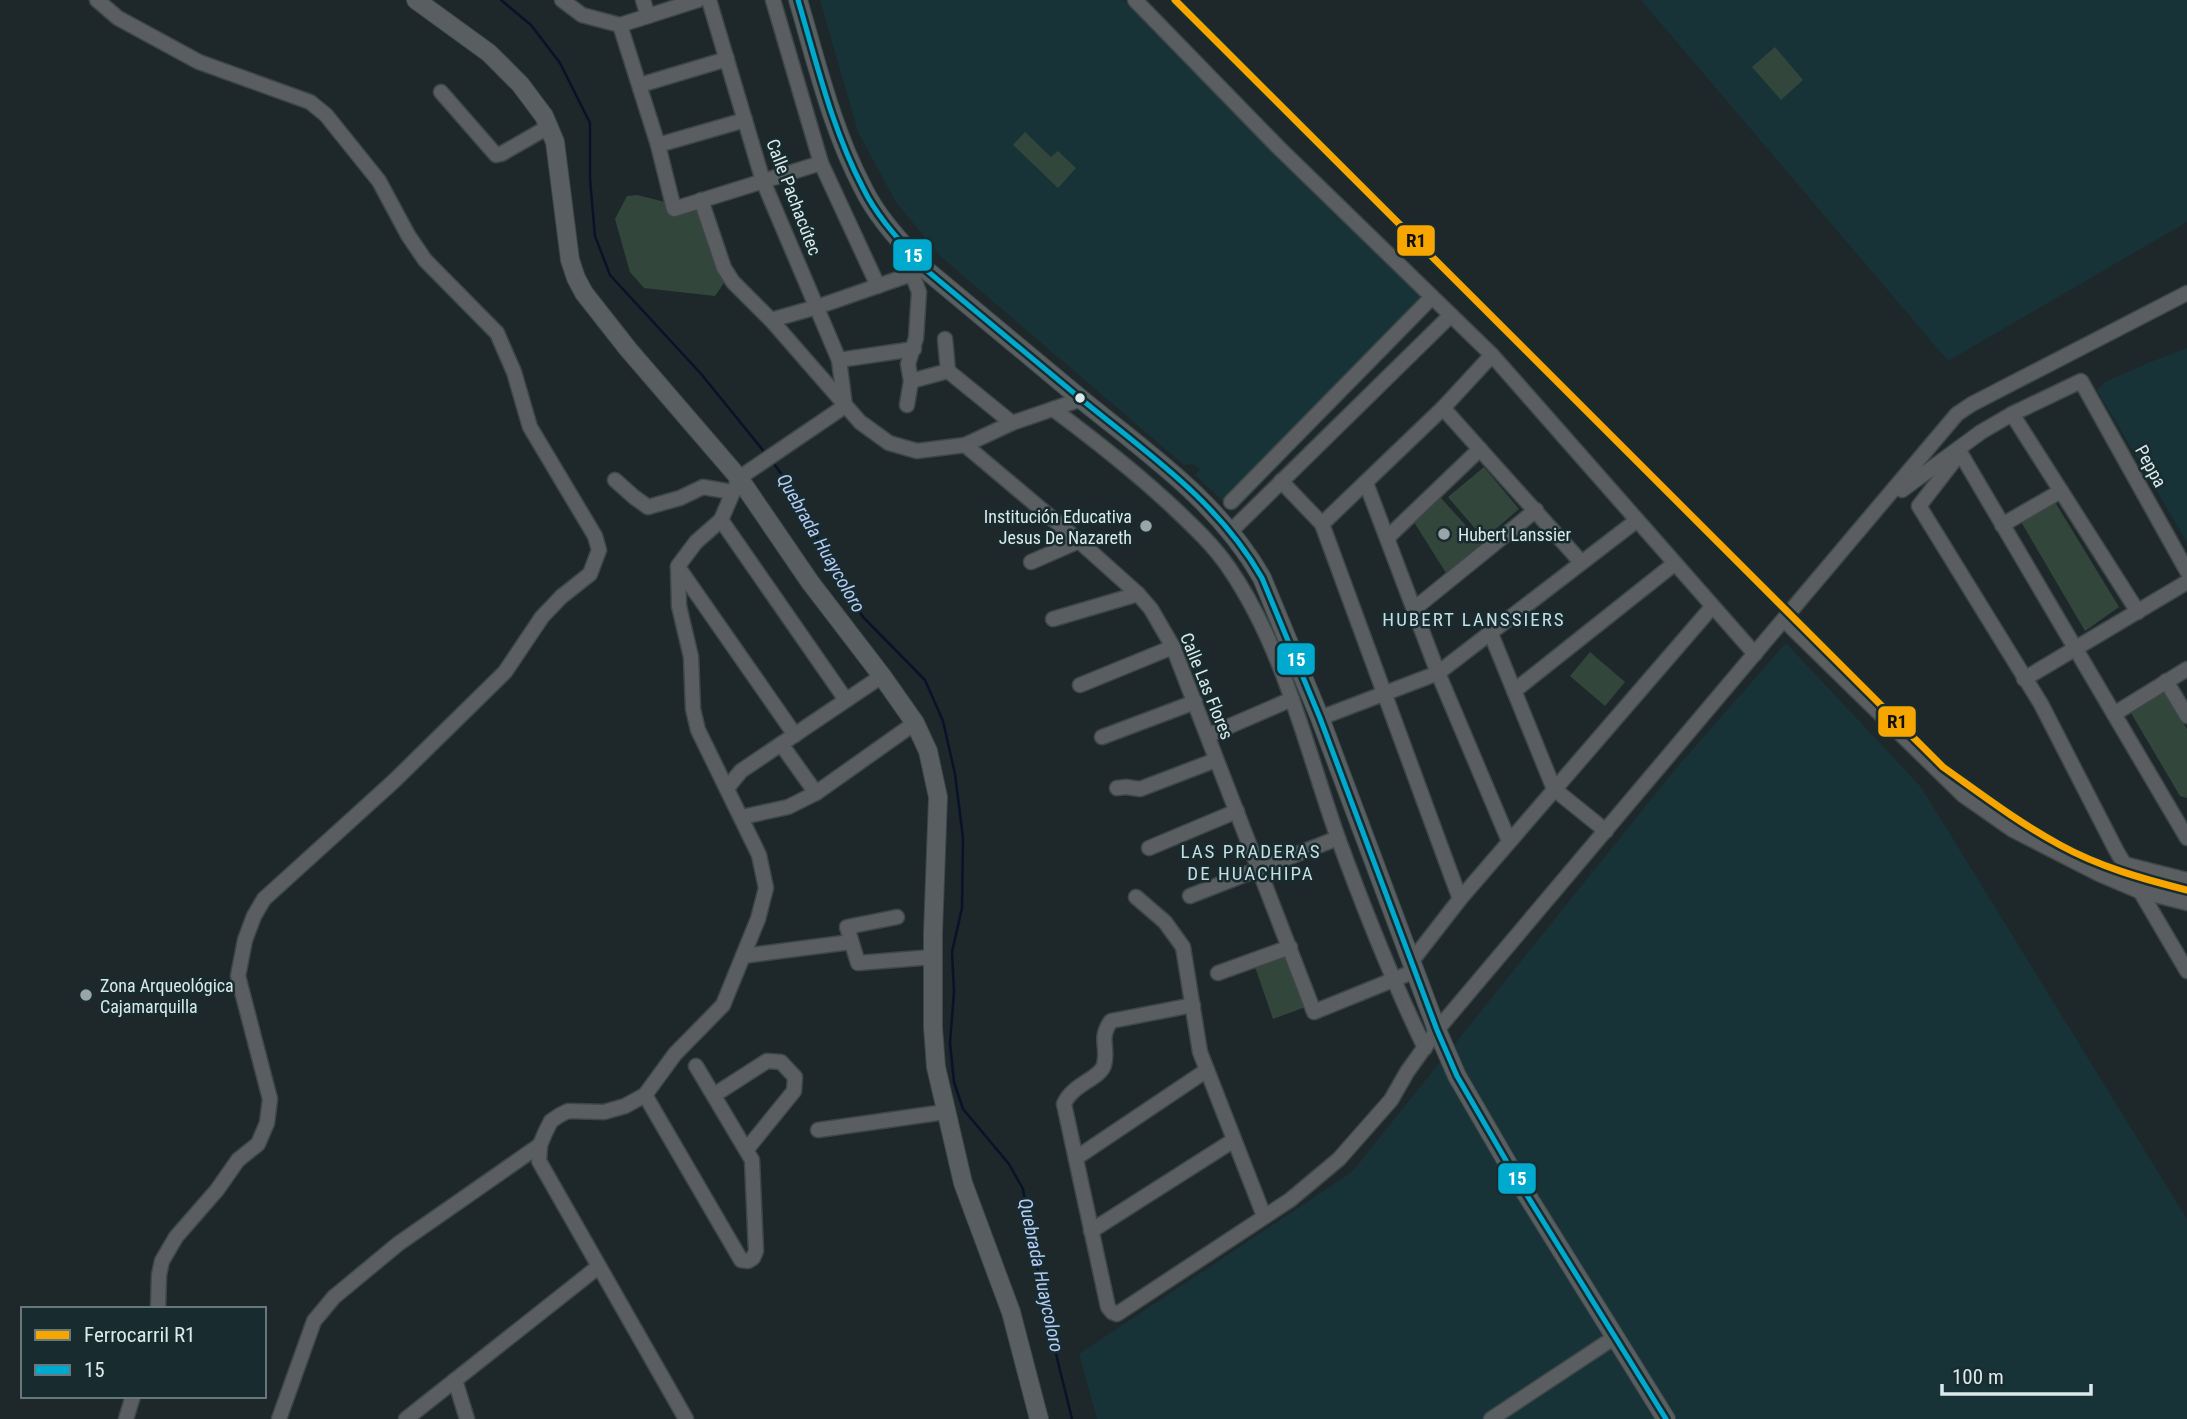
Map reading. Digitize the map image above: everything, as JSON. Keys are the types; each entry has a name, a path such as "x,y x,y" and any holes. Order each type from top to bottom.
{"main road":[{"path":"416,0 489,53 520,84 550,126 555,142 570,260 584,293 882,676 915,723 929,751 938,797 933,957 936,1067 963,1183 1011,1312 1039,1419"},
{"path":"798,0 837,131 863,190 893,234 925,269 1203,501 1231,531 1262,578 1320,718 1457,1076 1515,1176 1666,1419"}],"street":[{"path":"97,0 118,19 199,62 310,102 326,115 379,181 408,235 425,260 497,333 514,372 530,427 596,536 599,550 590,574 561,597 542,617 505,672 394,781 264,900 259,908 246,940 239,976 270,1098 267,1123 258,1144 238,1160 176,1237 162,1261 158,1307"},
{"path":"562,0 582,15 620,25 698,0"},
{"path":"643,0 648,16"},
{"name":"Calle Pachacútec","path":"709,0 763,181 839,360 845,406"},
{"path":"773,0 821,163 878,286"},
{"path":"1135,0 1278,147 1492,355 1755,654"},
{"path":"620,25 658,145 674,209 821,163"},
{"path":"640,85 727,59"},
{"path":"440,92 496,155 550,126"},
{"path":"658,145 745,120"},
{"path":"701,200 724,268 733,282 771,320 860,422 889,443 917,451 965,445 1012,423 1082,399"},
{"path":"771,320 912,274 919,292 914,348 908,364 911,381 908,405"},
{"path":"1193,1005 1111,1021 1104,1030 1104,1066 1099,1073 1071,1090 1063,1104 1108,1307 1117,1314 1290,1200 1339,1158 1391,1100 1425,1048 1957,414 2187,293"},
{"path":"1231,502 1432,297"},
{"path":"1231,531 1451,314"},
{"path":"944,339 948,371 1012,423"},
{"path":"839,360 914,348"},
{"path":"1322,524 1443,408 1492,355"},
{"path":"911,381 948,371"},
{"name":"Peppa","path":"2012,414 2081,381 2187,570"},
{"path":"686,1419 540,1161 540,1145 551,1121 568,1111 604,1112 625,1106 645,1095 676,1054 723,1005 758,919 766,888 759,855 698,730 693,709 691,657 679,606 678,566 696,542 721,520 736,485 845,406"},
{"path":"1443,408 1581,562"},
{"path":"1053,409 1136,473 1208,540 1246,594 1283,674 1338,838 1393,980 1425,1048"},
{"path":"1884,503 1959,451 1981,432 2012,414 2137,612"},
{"name":"Calle Las Flores","path":"965,445 1080,541 1151,609 1173,647 1209,735 1216,760 1314,1012 1393,980"},
{"path":"1387,538 1480,449"},
{"path":"1959,451 2187,838"},
{"path":"1959,451 1919,506 2041,704 2124,864 2187,971"},
{"path":"615,480 648,507 680,498 702,487 736,485"},
{"path":"1281,481 1322,524 1460,899"},
{"path":"1366,483 1438,673 1509,841"},
{"path":"2002,524 2061,491"},
{"path":"1414,609 1536,510"},
{"path":"721,520 846,701"},
{"path":"1320,718 1438,673 1636,521"},
{"path":"1031,562 1080,541"},
{"path":"1514,691 1674,564"},
{"path":"678,566 795,735"},
{"path":"2024,679 2187,583"},
{"path":"1053,619 1138,594"},
{"path":"1393,980 1413,966 1460,899 1712,607"},
{"path":"1784,620 1963,795 2013,830 2099,874 2139,891 2187,903"},
{"path":"1491,634 1554,789 1606,831"},
{"path":"1080,685 1173,647"},
{"path":"2114,714 2187,668"},
{"path":"727,788 741,771 882,676"},
{"path":"2166,681 2187,716"},
{"path":"1209,735 1292,699"},
{"path":"1102,737 1195,702"},
{"path":"742,817 788,807 816,793 915,723"},
{"path":"781,744 816,793"},
{"path":"1117,788 1140,789 1216,760"},
{"path":"2170,810 2187,813"},
{"path":"1149,848 1237,811"},
{"path":"1190,896 1338,838"},
{"path":"2124,864 2187,880"},
{"path":"1136,897 1165,922 1183,947 1200,1052 1264,1216"},
{"path":"897,917 847,927 858,963 933,957"},
{"path":"743,956 851,942"},
{"path":"1218,973 1290,947"},
{"path":"713,1095 767,1060 781,1062 795,1077 794,1091 747,1149"},
{"path":"645,1095 741,1260 748,1261 756,1251 752,1160 696,1066"},
{"path":"1076,1158 1207,1070"},
{"path":"818,1130 945,1112"},
{"path":"1090,1231 1234,1140"},
{"path":"279,1419 314,1321 334,1297 398,1244 540,1145"},
{"path":"406,1419 598,1267"},
{"path":"1490,1419 1615,1337"},
{"path":"455,1380 467,1419"},
{"path":"126,1419 132,1398"}],"shaded area":[{"path":"820,0 1123,0 1422,297 1223,501 1195,475 1200,469 1192,464 1184,465 941,257 896,202 858,132"},
{"path":"1641,0 2187,0 2187,222 1948,361"},
{"path":"2187,348 2187,542 2097,390 2105,382"},
{"path":"1786,643 1921,787 2187,1219 2187,1419 1097,1419 1079,1354 1352,1172 1672,773"}],"green space":[{"path":"1775,47 1803,80 1781,100 1752,67"},
{"path":"1025,132 1051,157 1058,151 1076,168 1058,188 1013,145"},
{"path":"637,195 697,210 726,280 715,296 644,288 630,272 615,219 627,196"},
{"path":"1484,467 1519,509 1484,539 1448,497"},
{"path":"1440,497 1482,543 1446,573 1414,522"},
{"path":"2055,502 2119,607 2085,631 2020,520"},
{"path":"1590,652 1625,682 1605,706 1570,676"},
{"path":"2165,692 2187,729 2187,798 2180,796 2131,713"},
{"path":"1288,952 1308,1006 1273,1019 1254,964"}],"waterway":[{"name":"Quebrada Huaycoloro","path":"501,0 531,25 560,63 590,123 590,179 595,236 610,275 702,375 766,454"},
{"name":"Quebrada Huaycoloro","path":"772,461 802,502 810,524 863,617 925,680 943,721 955,774 963,838 962,908 952,952 954,992 950,1043 954,1082 963,1109 1009,1164 1023,1189 1045,1309 1072,1419"}],"rail line":[{"name":"R1","path":"1175,0 1943,767 2015,818 2075,853 2122,872 2187,890"}],"transit line":[{"name":"15","path":"798,0 842,143 869,199 891,231 925,269 1180,480 1225,526 1262,578 1320,718 1437,1030 1457,1076 1515,1176 1666,1419"}],"place":[{"name":"Institución Educativa Jesus De Nazareth","path":"1146,526"},
{"name":"Hubert Lanssier","path":"1444,534"},
{"name":"Zona Arqueológica Cajamarquilla","path":"86,995"}],"district":[{"name":"HUBERT LANSSIERS","path":"1474,619"},
{"name":"LAS PRADERAS DE HUACHIPA","path":"1251,862"}]}
